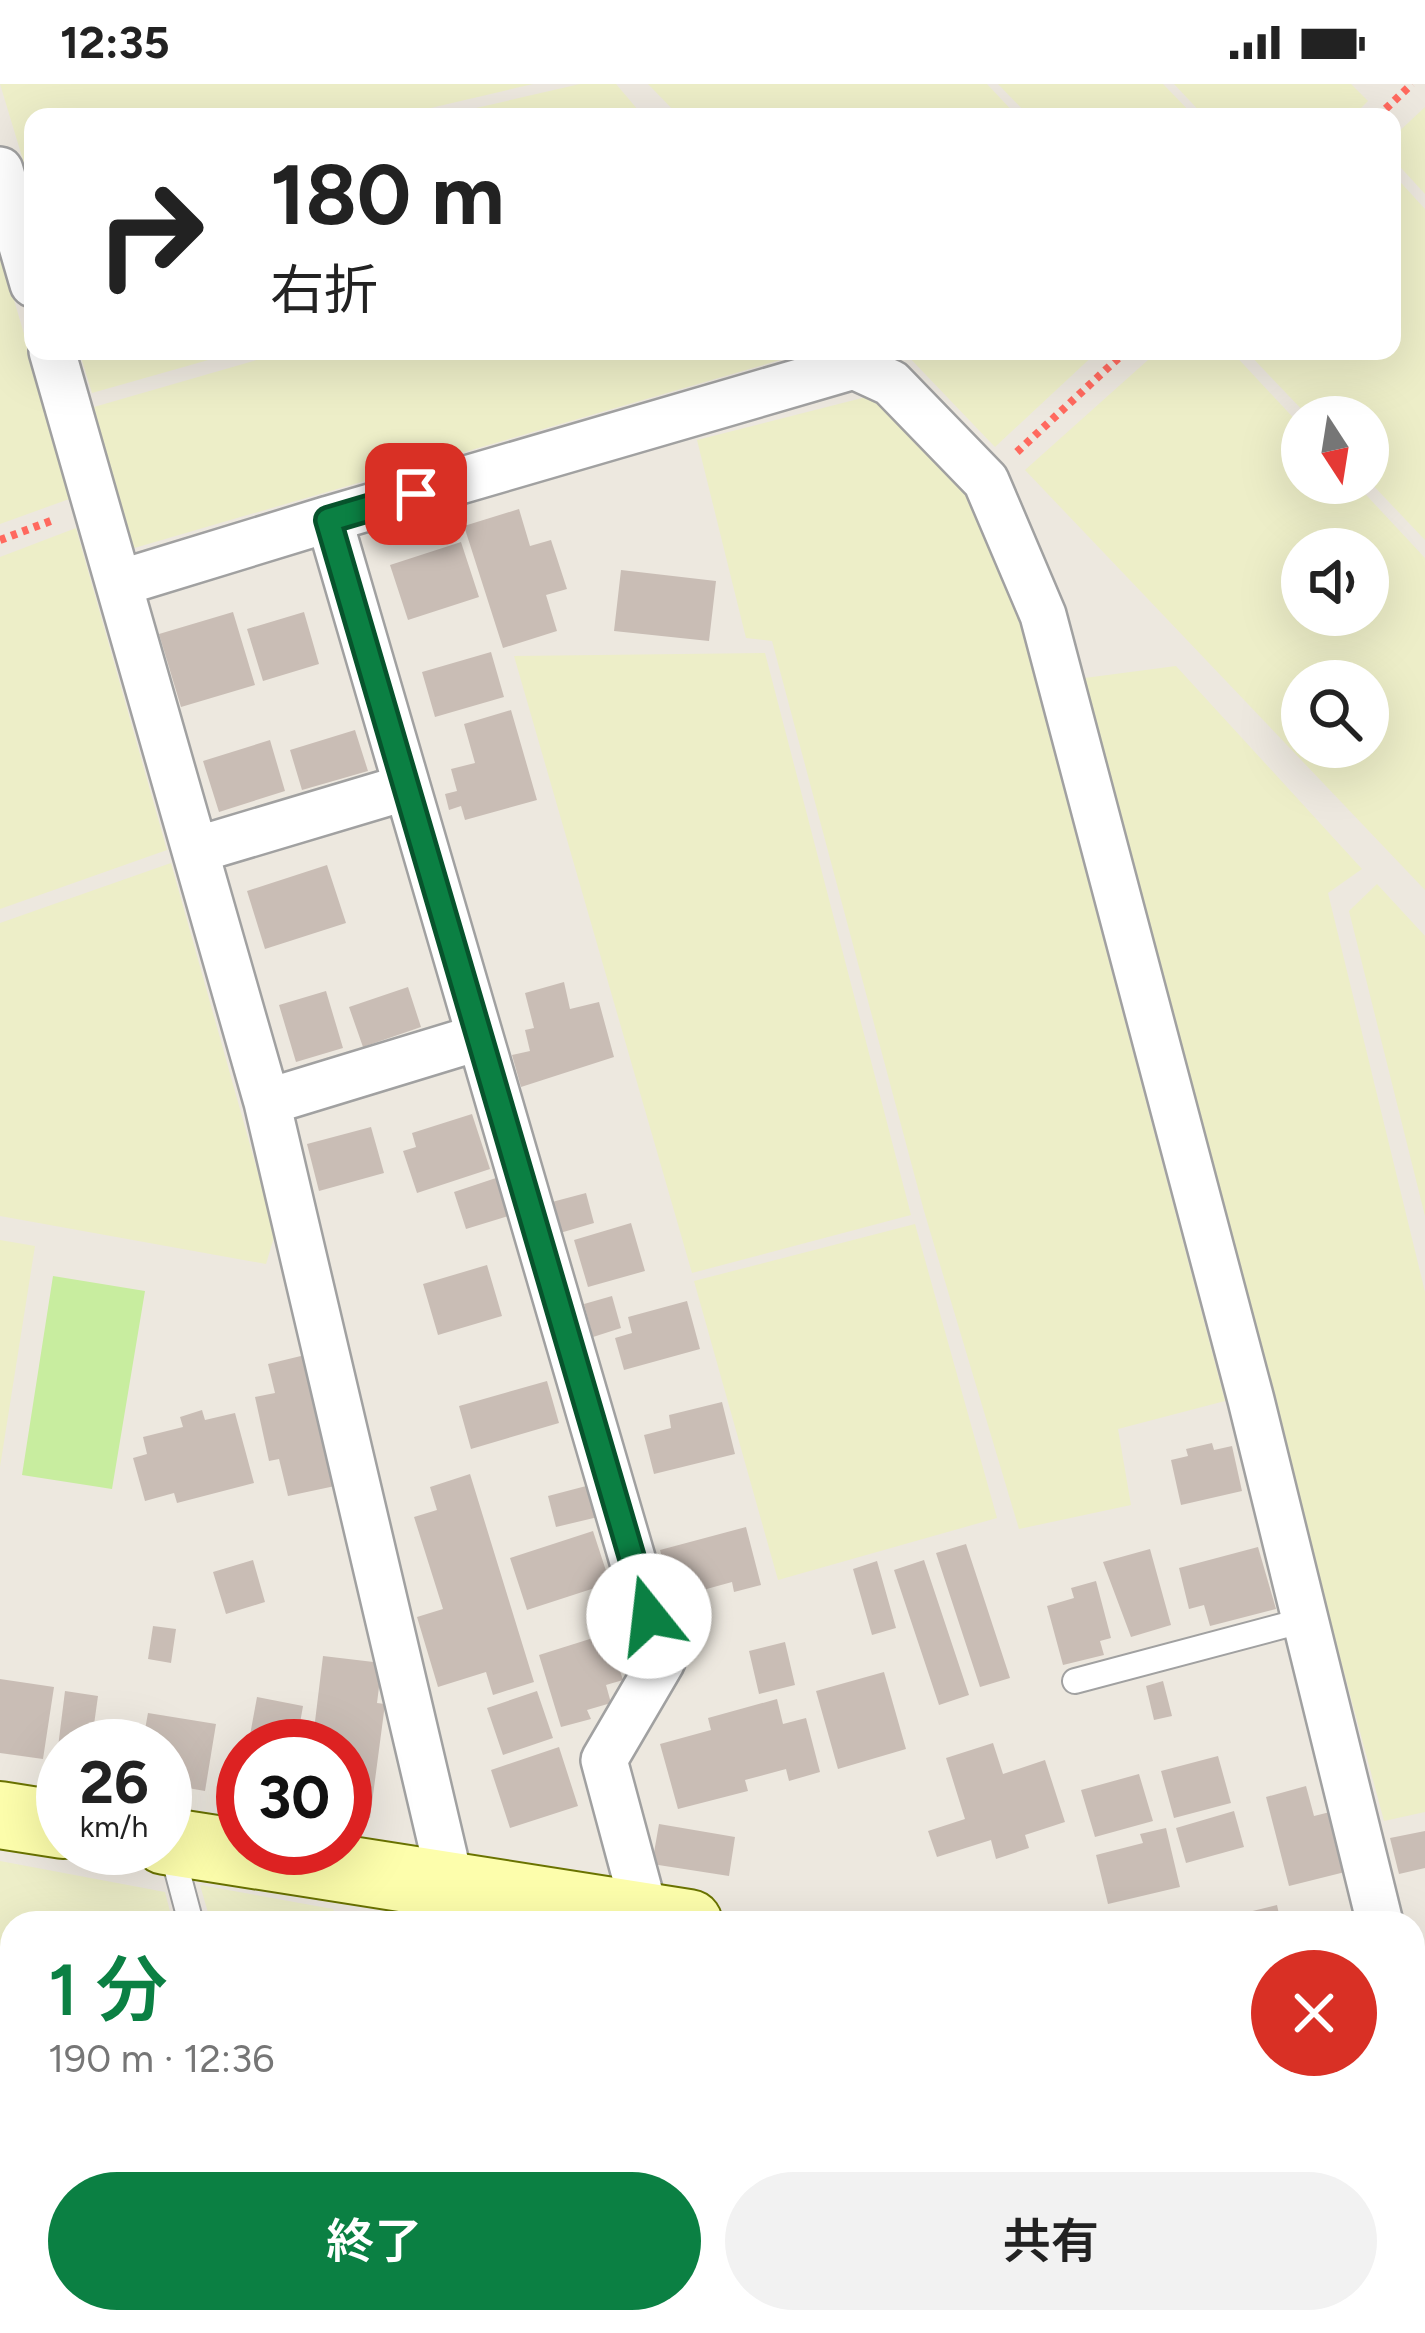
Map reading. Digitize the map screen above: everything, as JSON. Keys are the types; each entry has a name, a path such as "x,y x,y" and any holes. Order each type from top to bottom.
{"street":[{"path":"0,170 24,253"},
{"path":"55,360 266,1102 451,1885"},
{"path":"120,583 854,366 891,383 986,482 1043,615 1377,1911"},
{"path":"328,520 662,1661 604,1760 663,1911"},
{"path":"196,850 407,787"},
{"path":"266,1102 480,1037"},
{"path":"0,1815 36,1821"},
{"path":"192,1846 611,1911"}],"lane":[{"path":"1075,1682 1305,1621"},
{"path":"177,1875 187,1911"}],"path":[{"path":"1387,108 1412,84"},
{"path":"986,482 1116,360"},
{"path":"0,540 97,504"}],"green space":[{"path":"0,84 533,84 430,108 24,108 24,163"},
{"path":"580,84 616,84 636,108 476,108"},
{"path":"648,84 987,84 1010,108 671,108"},
{"path":"998,84 1163,84 1186,108 1021,108"},
{"path":"1174,84 1351,84 1368,101 1361,108 1197,108"},
{"path":"1425,107 1425,194 1401,168 1401,130"},
{"path":"1401,183 1425,209 1425,540 1389,502 1389,396 1289,396 1255,360 1401,360"},
{"path":"0,252 24,334 24,360 32,360 72,498 0,524"},
{"path":"82,360 208,360 92,393"},
{"path":"257,360 780,360 131,549 94,407"},
{"path":"912,360 1088,360 995,447"},
{"path":"1148,360 1239,360 1281,405 1281,504 1375,504 1425,558 1425,890 1309,768 1389,768 1389,660 1281,660 1281,739 1025,470"},
{"path":"870,396 945,461 995,529 1225,1401 1118,1429 1131,1505 1019,1529 924,1211 772,641 746,638 697,440"},
{"path":"76,528 167,850 0,909 0,557"},
{"path":"765,653 911,1215 692,1273 514,656"},
{"path":"1176,666 1362,869 1328,893 1425,1292 1425,1812 1384,1821 1077,679"},
{"path":"171,863 275,1234 266,1264 0,1216 0,923"},
{"path":"1377,884 1425,936 1425,1216 1349,911"},
{"path":"915,1224 997,1518 778,1580 694,1281"},
{"path":"0,1240 35,1246 0,1467"},
{"path":"53,1276 145,1291 112,1489 22,1475"},
{"path":"0,1861 36,1868 36,1875 75,1875 165,1892 170,1911 0,1911"},
{"path":"200,1885 334,1911 208,1911"}],"building":[{"path":"519,509 530,546 551,540 567,589 546,595 557,631 503,648 464,526"},
{"path":"461,542 479,597 408,620 390,565"},
{"path":"621,570 716,581 709,641 614,631"},
{"path":"233,612 255,685 181,707 159,634"},
{"path":"304,612 319,664 263,681 247,629"},
{"path":"491,652 504,697 435,717 422,672"},
{"path":"511,710 537,800 465,820 461,806 449,810 445,794 457,791 451,769 475,763 464,724"},
{"path":"355,730 368,771 302,790 290,750"},
{"path":"270,740 285,791 219,812 203,761"},
{"path":"327,865 346,923 265,949 247,891"},
{"path":"564,982 570,1009 599,1002 614,1057 521,1087 512,1055 530,1051 525,1030 534,1028 525,993"},
{"path":"408,987 421,1027 363,1047 349,1007"},
{"path":"326,991 343,1048 296,1062 279,1005"},
{"path":"472,1114 490,1169 417,1193 403,1151 416,1147 412,1133"},
{"path":"371,1127 384,1173 319,1191 307,1144"},
{"path":"499,1177 512,1215 466,1229 454,1192"},
{"path":"586,1193 594,1223 560,1233 552,1202"},
{"path":"631,1223 645,1271 588,1287 574,1240"},
{"path":"487,1265 502,1316 438,1335 423,1284"},
{"path":"612,1296 621,1328 593,1337 584,1304"},
{"path":"687,1301 700,1349 624,1370 615,1338 632,1333 628,1317"},
{"path":"305,1355 335,1486 288,1496 279,1459 269,1461 255,1397 275,1393 268,1364"},
{"path":"547,1381 559,1423 471,1449 459,1406"},
{"path":"722,1402 735,1454 654,1474 644,1435 671,1428 669,1415"},
{"path":"202,1410 205,1420 235,1413 254,1483 177,1503 174,1493 145,1501 133,1458 147,1454 143,1437 183,1427 180,1417"},
{"path":"1212,1443 1214,1450 1232,1446 1242,1491 1181,1505 1171,1460 1188,1456 1186,1449"},
{"path":"470,1474 534,1682 493,1695 486,1672 438,1687 417,1617 443,1609 414,1517 437,1510 430,1487"},
{"path":"590,1485 598,1517 556,1527 548,1496"},
{"path":"746,1527 761,1585 734,1592 732,1582 674,1598 660,1550"},
{"path":"593,1531 610,1583 527,1610 510,1558"},
{"path":"966,1544 1010,1678 980,1687 936,1553"},
{"path":"1258,1547 1276,1609 1210,1626 1204,1605 1189,1609 1179,1568"},
{"path":"1150,1549 1171,1625 1131,1637 1103,1562"},
{"path":"253,1560 265,1602 226,1614 213,1572"},
{"path":"924,1560 969,1695 939,1705 894,1570"},
{"path":"877,1561 896,1628 872,1635 853,1569"},
{"path":"1096,1581 1111,1638 1100,1641 1104,1655 1063,1665 1047,1606 1074,1598 1071,1588"},
{"path":"153,1626 176,1629 171,1663 148,1659"},
{"path":"628,1627 637,1659 618,1665 623,1680 606,1685 611,1703 587,1710 591,1719 561,1727 539,1655"},
{"path":"785,1642 795,1685 759,1694 749,1651"},
{"path":"323,1656 382,1663 377,1703 385,1704 372,1803 372,1719 315,1719"},
{"path":"884,1672 906,1749 838,1769 816,1691"},
{"path":"0,1679 54,1687 49,1719 36,1719 36,1758 0,1753"},
{"path":"1163,1681 1172,1716 1154,1720 1146,1686"},
{"path":"65,1691 98,1696 95,1719 62,1719"},
{"path":"537,1691 553,1738 503,1755 487,1708"},
{"path":"257,1697 303,1706 301,1719 253,1719"},
{"path":"777,1699 783,1724 806,1718 820,1772 789,1781 786,1769 745,1780 748,1791 678,1809 660,1744 711,1730 708,1718"},
{"path":"148,1713 185,1719 147,1719"},
{"path":"192,1720 216,1724 205,1791 192,1789"},
{"path":"993,1743 1003,1774 1045,1760 1065,1822 1025,1835 1029,1848 996,1859 991,1840 937,1857 928,1831 965,1819 946,1758"},
{"path":"559,1747 578,1806 510,1828 491,1770"},
{"path":"1218,1756 1231,1803 1174,1818 1161,1771"},
{"path":"1139,1774 1153,1821 1095,1837 1081,1790"},
{"path":"1306,1786 1314,1816 1330,1812 1345,1872 1289,1886 1266,1797"},
{"path":"1234,1811 1244,1847 1186,1863 1176,1828"},
{"path":"659,1824 735,1837 729,1876 652,1864"},
{"path":"1166,1828 1180,1887 1108,1904 1096,1855 1143,1843 1140,1834"},
{"path":"1425,1831 1425,1868 1399,1874 1390,1838"}],"route":[{"path":"416,494 328,520 649,1616"}]}
